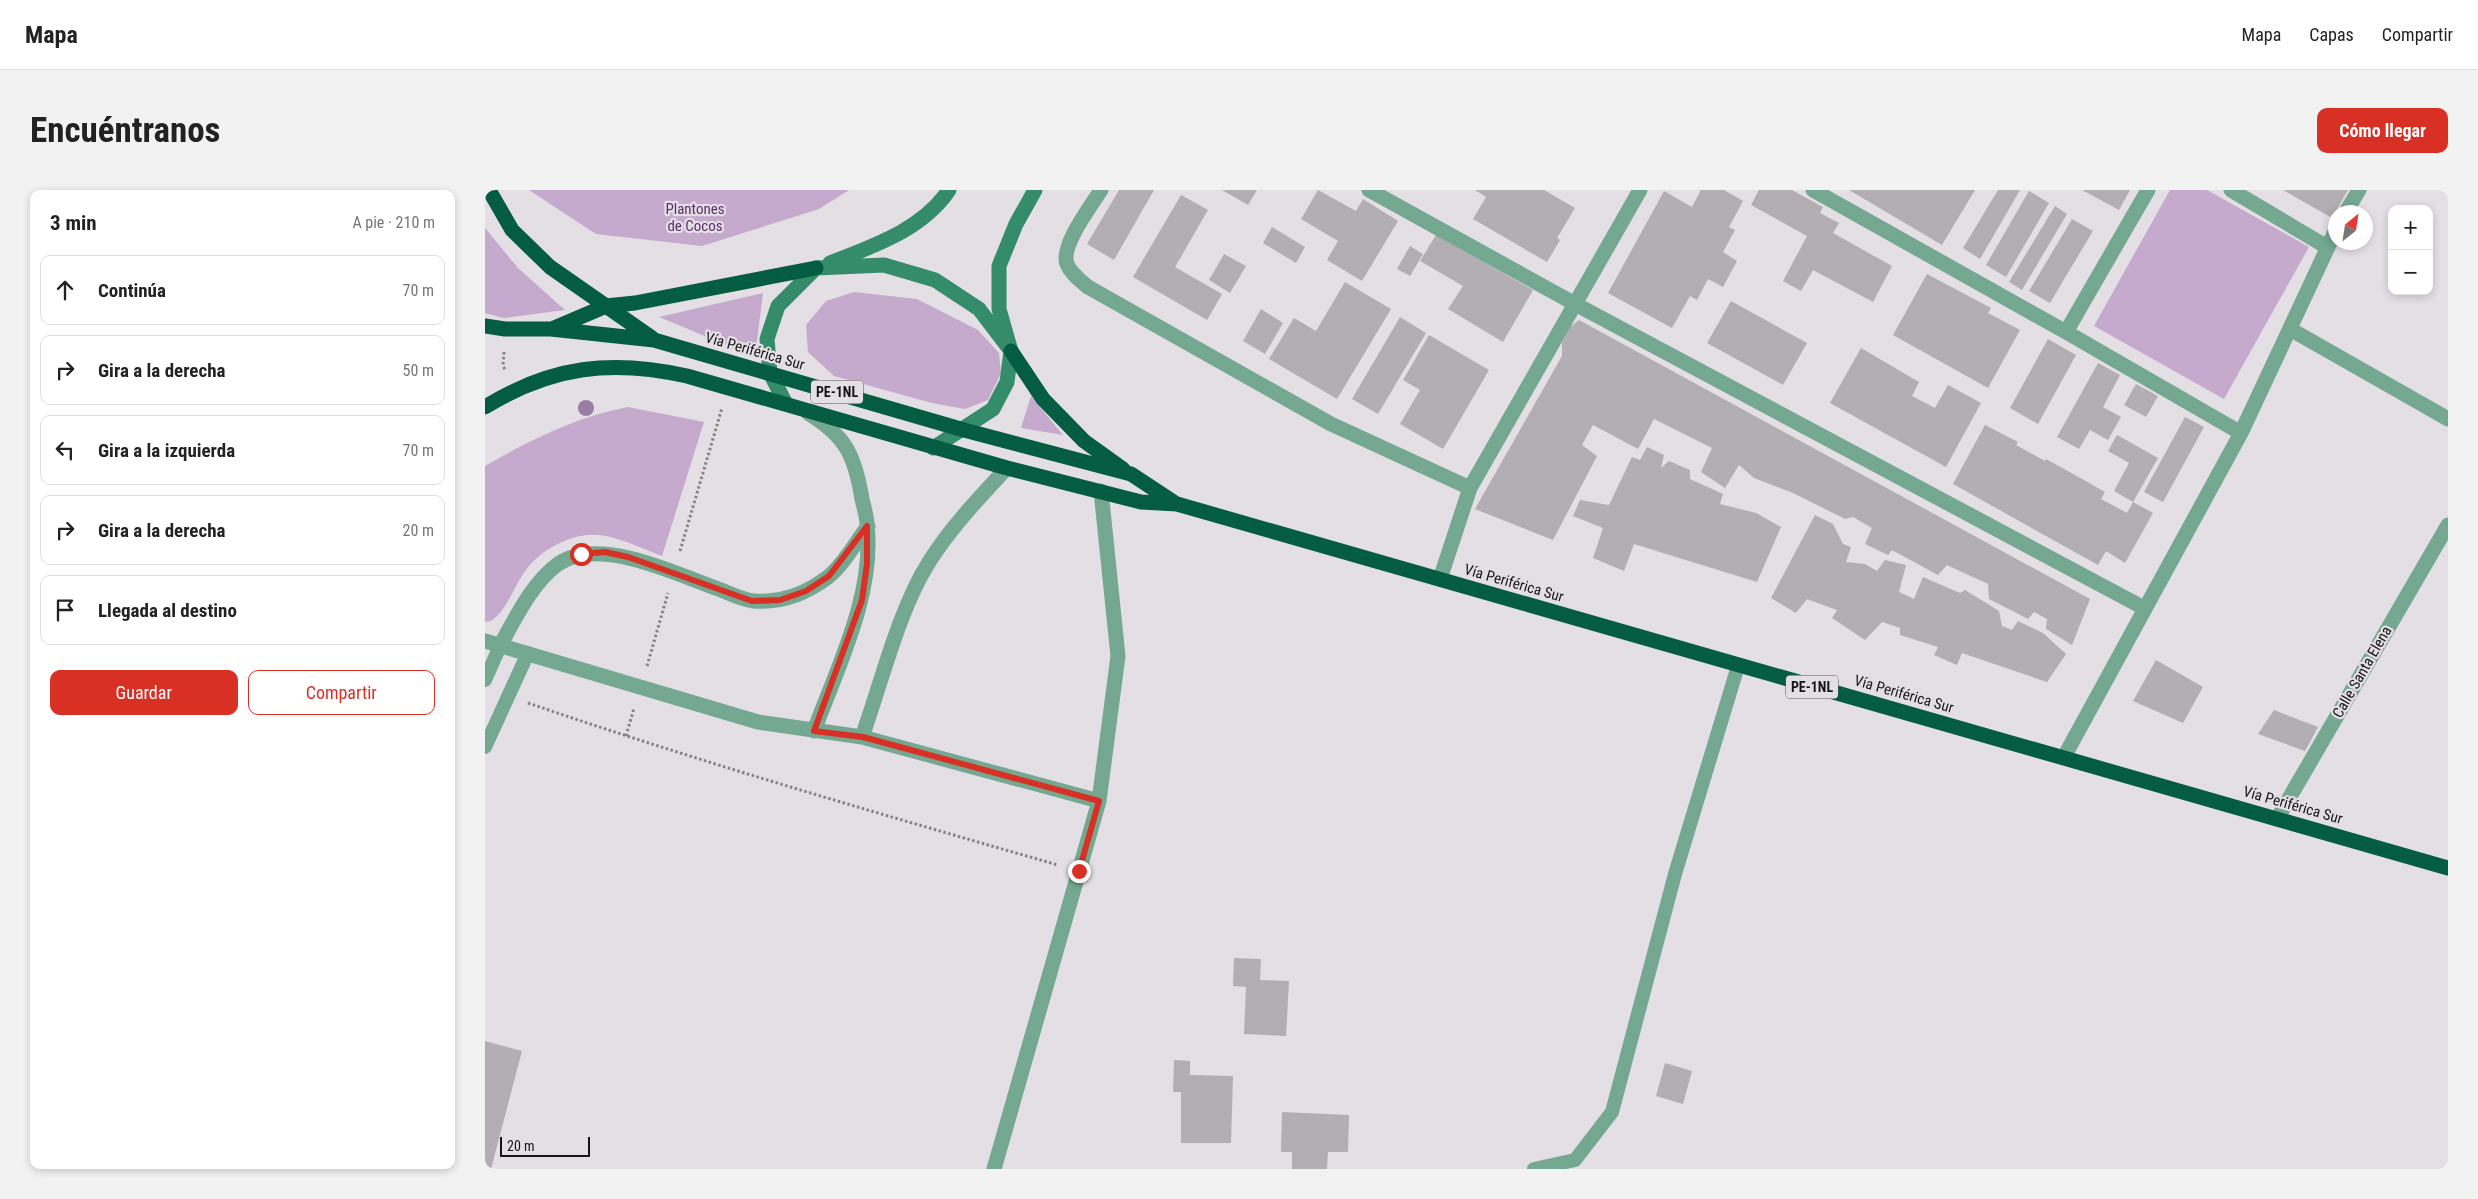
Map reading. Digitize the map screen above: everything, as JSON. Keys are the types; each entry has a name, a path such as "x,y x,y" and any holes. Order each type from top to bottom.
{"highway":[{"path":"489,190 512,230 550,267 654,340"},
{"path":"551,329 606,306 635,303 817,268"},
{"name":"Vía Periférica Sur","path":"485,326 505,329 551,329 654,340 964,430 1131,474 1177,504"},
{"path":"1011,351 1043,399 1083,441 1131,474"},
{"name":"Vía Periférica Sur","path":"485,407 515,389 548,376 582,368 617,366 652,368 785,402 933,448 1007,468 1141,502 1177,504 2448,868"}],"main road":[{"path":"785,402 770,373 767,339 778,306 817,268 889,240 939,204 949,190"},
{"path":"933,448 964,430 993,409 1007,382 1011,351 999,309 999,266 1017,224 1035,190"},
{"path":"817,268 884,264 935,280 979,309 1011,351"}],"street":[{"path":"1101,190 1072,236 1066,250 1066,262 1075,276 1088,287 1331,424 1470,488"},
{"path":"1369,190 1577,305 2144,608"},
{"path":"1440,579 1470,488 1577,305 1640,190"},
{"path":"1813,190 2241,433"},
{"path":"2066,332 2148,190"},
{"path":"2064,757 2241,433 2327,246 2231,190"},
{"path":"2350,205 2359,190"},
{"path":"2290,329 2448,419"},
{"path":"800,408 825,424 845,445 858,471 867,526 867,564 862,600 814,731"},
{"path":"863,737 907,607 928,563 955,526 1007,468"},
{"path":"995,1169 1099,801 1118,656 1101,491"},
{"name":"Calle Santa Elena","path":"2277,819 2448,525"},
{"path":"501,644 541,579 559,563 581,554 605,552 628,557 752,601 780,600 806,591 829,576 867,526"},
{"path":"485,641 501,644 758,722 863,737 1099,801"}],"lane":[{"path":"485,680 501,644"},
{"path":"485,747 528,653"},
{"path":"1534,1169 1577,1164 1612,1112 1675,874 1738,666"}],"path":[{"path":"505,329 503,365 515,389"},
{"path":"508,695 626,736 797,789 1079,871"}],"green space":[{"name":"Plantones de Cocos","path":"529,190 849,190 819,209 702,246 596,234"},
{"path":"2170,190 2207,190 2309,247 2224,399 2094,326"},
{"path":"485,228 518,268 565,310 504,318 485,313"},
{"path":"854,292 917,299 978,330 999,353 1001,373 988,400 965,409 932,403 834,376 808,352 806,325 826,301"},
{"path":"763,293 755,357 659,317"},
{"path":"1031,396 1063,435 1021,428"},
{"path":"628,407 704,422 662,556 607,536 579,536 562,542 546,551 532,563 522,576 503,609 497,616 485,622 485,466 554,430 609,411"}],"building":[{"path":"1119,190 1154,190 1114,260 1087,244"},
{"path":"1222,190 1257,190 1248,205"},
{"path":"1318,190 1356,211 1363,199 1398,221 1362,281 1327,260 1338,241 1301,219"},
{"path":"1475,190 1544,190 1575,208 1557,238 1560,240 1547,262 1473,219 1486,197"},
{"path":"1701,190 1724,190 1743,201 1729,227 1735,230 1723,252 1737,261 1723,287 1708,279 1697,300 1690,296 1672,328 1608,293 1664,191 1692,207"},
{"path":"1759,190 1792,190 1823,207 1820,213 1839,223 1833,233 1892,266 1873,302 1813,270 1801,291 1783,281 1807,236 1751,205"},
{"path":"1849,190 1975,190 1942,245"},
{"path":"1998,190 2020,190 1980,259 1963,248"},
{"path":"2082,190 2130,190 2119,210"},
{"path":"2283,190 2348,190 2339,205 2328,205 2328,216"},
{"path":"2029,191 2049,203 2006,277 1986,265"},
{"path":"1181,195 1208,210 1175,267 1222,294 1207,320 1133,277"},
{"path":"2055,206 2067,214 2022,290 2009,282"},
{"path":"2072,219 2093,231 2050,303 2029,291"},
{"path":"1272,227 1305,247 1296,263 1263,243"},
{"path":"1436,235 1533,290 1503,342 1448,309 1463,286 1420,261"},
{"path":"1410,246 1423,254 1410,276 1397,269"},
{"path":"1224,254 1246,266 1230,293 1209,280"},
{"path":"1927,274 1991,308 1988,313 2020,330 1988,388 1893,335"},
{"path":"1345,282 1391,309 1337,399 1269,359 1294,318 1316,331"},
{"path":"1731,301 1807,343 1783,385 1707,343"},
{"path":"1261,309 1283,323 1265,354 1243,341"},
{"path":"1400,317 1426,333 1378,414 1352,399"},
{"path":"1579,320 2090,599 2072,645 2046,629 2047,619 2034,612 2028,619 1989,599 1988,584 1947,565 1938,575 1892,550 1888,555 1865,544 1872,528 1853,517 1845,519 1793,493 1754,478 1739,465 1725,488 1701,472 1712,448 1654,419 1638,449 1593,425 1582,445 1597,456 1553,540 1475,509 1562,356 1562,342 1570,327"},
{"path":"1429,335 1489,370 1443,449 1400,424 1420,390 1403,380"},
{"path":"2048,339 2076,355 2038,424 2010,408"},
{"path":"1861,348 1919,382 1912,396 1935,408 1948,385 1981,403 1946,467 1830,403"},
{"path":"2098,363 2120,375 2103,407 2121,417 2108,440 2090,430 2079,449 2057,437"},
{"path":"2136,384 2158,396 2146,417 2124,405"},
{"path":"2185,417 2204,427 2163,502 2144,492"},
{"path":"1985,425 2018,442 2016,445 2045,461 2046,459 2105,492 2101,499 2127,513 2133,502 2153,513 2125,563 2106,551 2098,565 1953,484"},
{"path":"2117,435 2158,458 2133,502 2114,491 2129,463 2108,451"},
{"path":"1647,447 1664,455 1661,468 1669,461 1690,470 1690,479 1723,494 1720,504 1756,513 1781,527 1757,582 1634,544 1624,571 1593,558 1603,528 1573,516 1580,500 1609,505 1632,457 1640,460"},
{"path":"1815,515 1833,524 1843,544 1851,547 1846,562 1865,564 1877,571 1885,560 1906,565 1899,592 1914,599 1923,577 1960,593 1965,590 1999,611 2002,626 2012,630 2018,621 2043,633 2066,654 2047,682 1962,653 1957,665 1934,655 1938,647 1900,635 1900,628 1882,622 1865,640 1832,618 1837,610 1807,599 1796,613 1771,598"},
{"path":"2156,660 2203,687 2183,723 2133,701"},
{"path":"2274,710 2318,727 2305,751 2258,734"},
{"path":"1234,958 1261,959 1260,980 1289,981 1286,1036 1244,1034 1246,987 1233,986"},
{"path":"485,1041 522,1051 491,1169 485,1169"},
{"path":"1174,1060 1190,1061 1190,1075 1233,1076 1231,1143 1181,1143 1181,1092 1173,1092"},
{"path":"1665,1063 1692,1071 1683,1104 1656,1096"},
{"path":"1282,1112 1349,1115 1348,1152 1328,1152 1327,1169 1292,1169 1292,1152 1281,1152"}],"route":[{"path":"581,554 605,552 628,557 752,601 780,600 806,591 829,576 867,526 867,564 862,600 814,731 863,737 1099,801 1079,871"}]}
